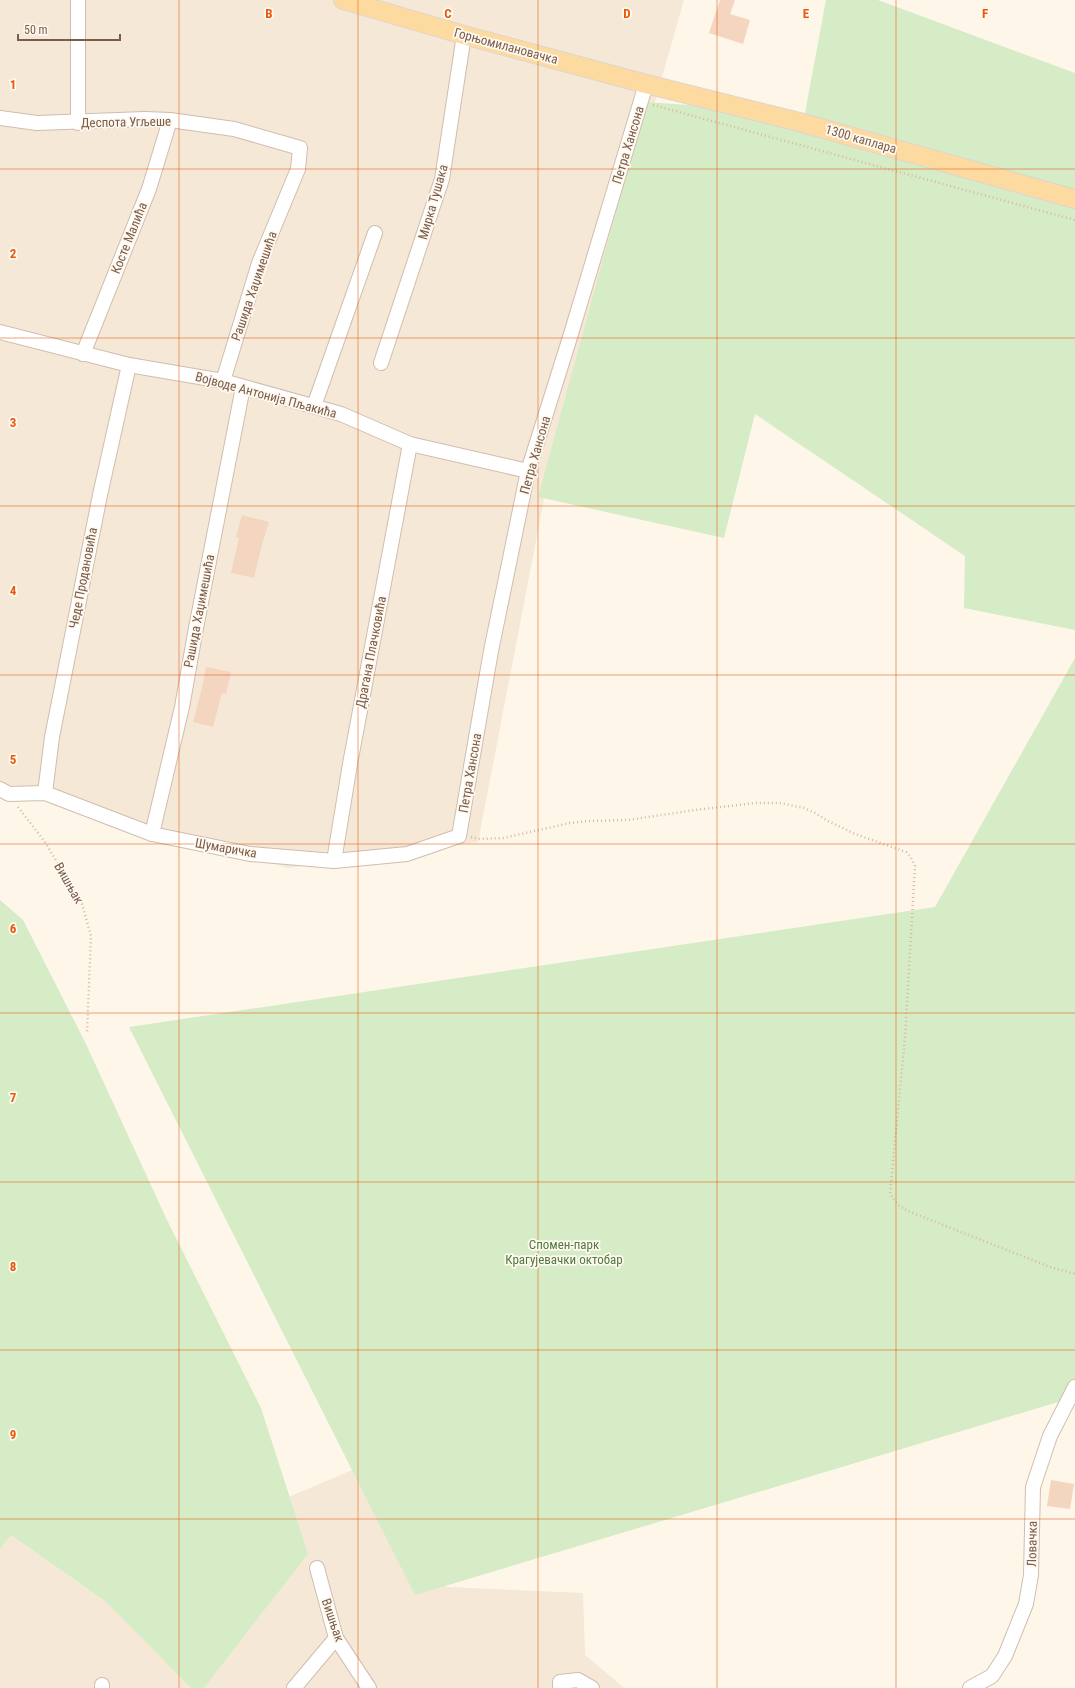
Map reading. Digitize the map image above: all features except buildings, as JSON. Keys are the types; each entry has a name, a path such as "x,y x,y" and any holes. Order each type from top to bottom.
{"main road":[{"name":"Горњомилановачка","path":"343,0 363,3 464,35 646,84"},
{"name":"1300 каплара","path":"646,84 799,122 1075,199"}],"street":[{"path":"78,0 78,123"},
{"name":"Мирка Тушака","path":"381,363 442,179 464,35"},
{"name":"Петра Хансона","path":"459,836 491,651 528,471 574,327 646,84"},
{"name":"Деспота Угљеше","path":"0,118 37,123 78,123 145,119 170,120 234,129 300,148 298,169"},
{"name":"Косте Малића","path":"83,354 149,189 170,120"},
{"name":"Рашида Хаџимешића","path":"223,382 259,263 298,169"},
{"path":"314,406 375,233"},
{"name":"Војводе Антонија Пљакића","path":"0,332 129,365 243,387 342,414 410,444 528,471"},
{"name":"Чеде Продановића","path":"45,793 53,729 100,495 129,365"},
{"name":"Рашида Хаџимешића","path":"152,834 182,707 243,387"},
{"name":"Драгана Плачковића","path":"334,861 350,764 410,444"},
{"name":"Шумаричка","path":"4,791 45,793 152,834 250,854 334,861 407,854 459,836"},
{"name":"Ловачка","path":"970,1688 992,1676 1005,1656 1026,1604 1031,1575 1033,1487 1050,1436 1075,1388"},
{"name":"Вишњак","path":"317,1568 336,1638 369,1688"},
{"path":"294,1688 336,1638"},
{"path":"560,1685 578,1680 592,1688"}],"path":[{"path":"641,102 1075,220"},
{"name":"Вишњак","path":"4,791 45,842 82,904 91,936 87,1033"},
{"path":"459,836 480,839 503,838 583,821 628,820 756,803 780,803 804,808 854,834 906,852 910,856 915,866 905,1037 890,1194 898,1205 908,1211 1050,1268 1075,1274"}],"shaded area":[{"path":"0,0 684,0 550,468 478,842 288,868 0,785"},
{"path":"401,1449 446,1587 583,1593 585,1655 624,1688 204,1688 308,1554 289,1497"},
{"path":"11,1535 105,1601 191,1688 0,1688 0,1549"}],"green space":[{"path":"826,0 878,0 1075,73 1075,630 964,608 965,556 755,414 724,538 538,497 646,102 805,113"},
{"name":"Спомен-парк Крагујевачки октобар","path":"1075,658 1075,1397 415,1595 129,1027 935,907"},
{"path":"0,900 23,920 86,1044 166,1218 261,1408 308,1554 204,1688 191,1688 105,1601 11,1535 0,1549"}]}
